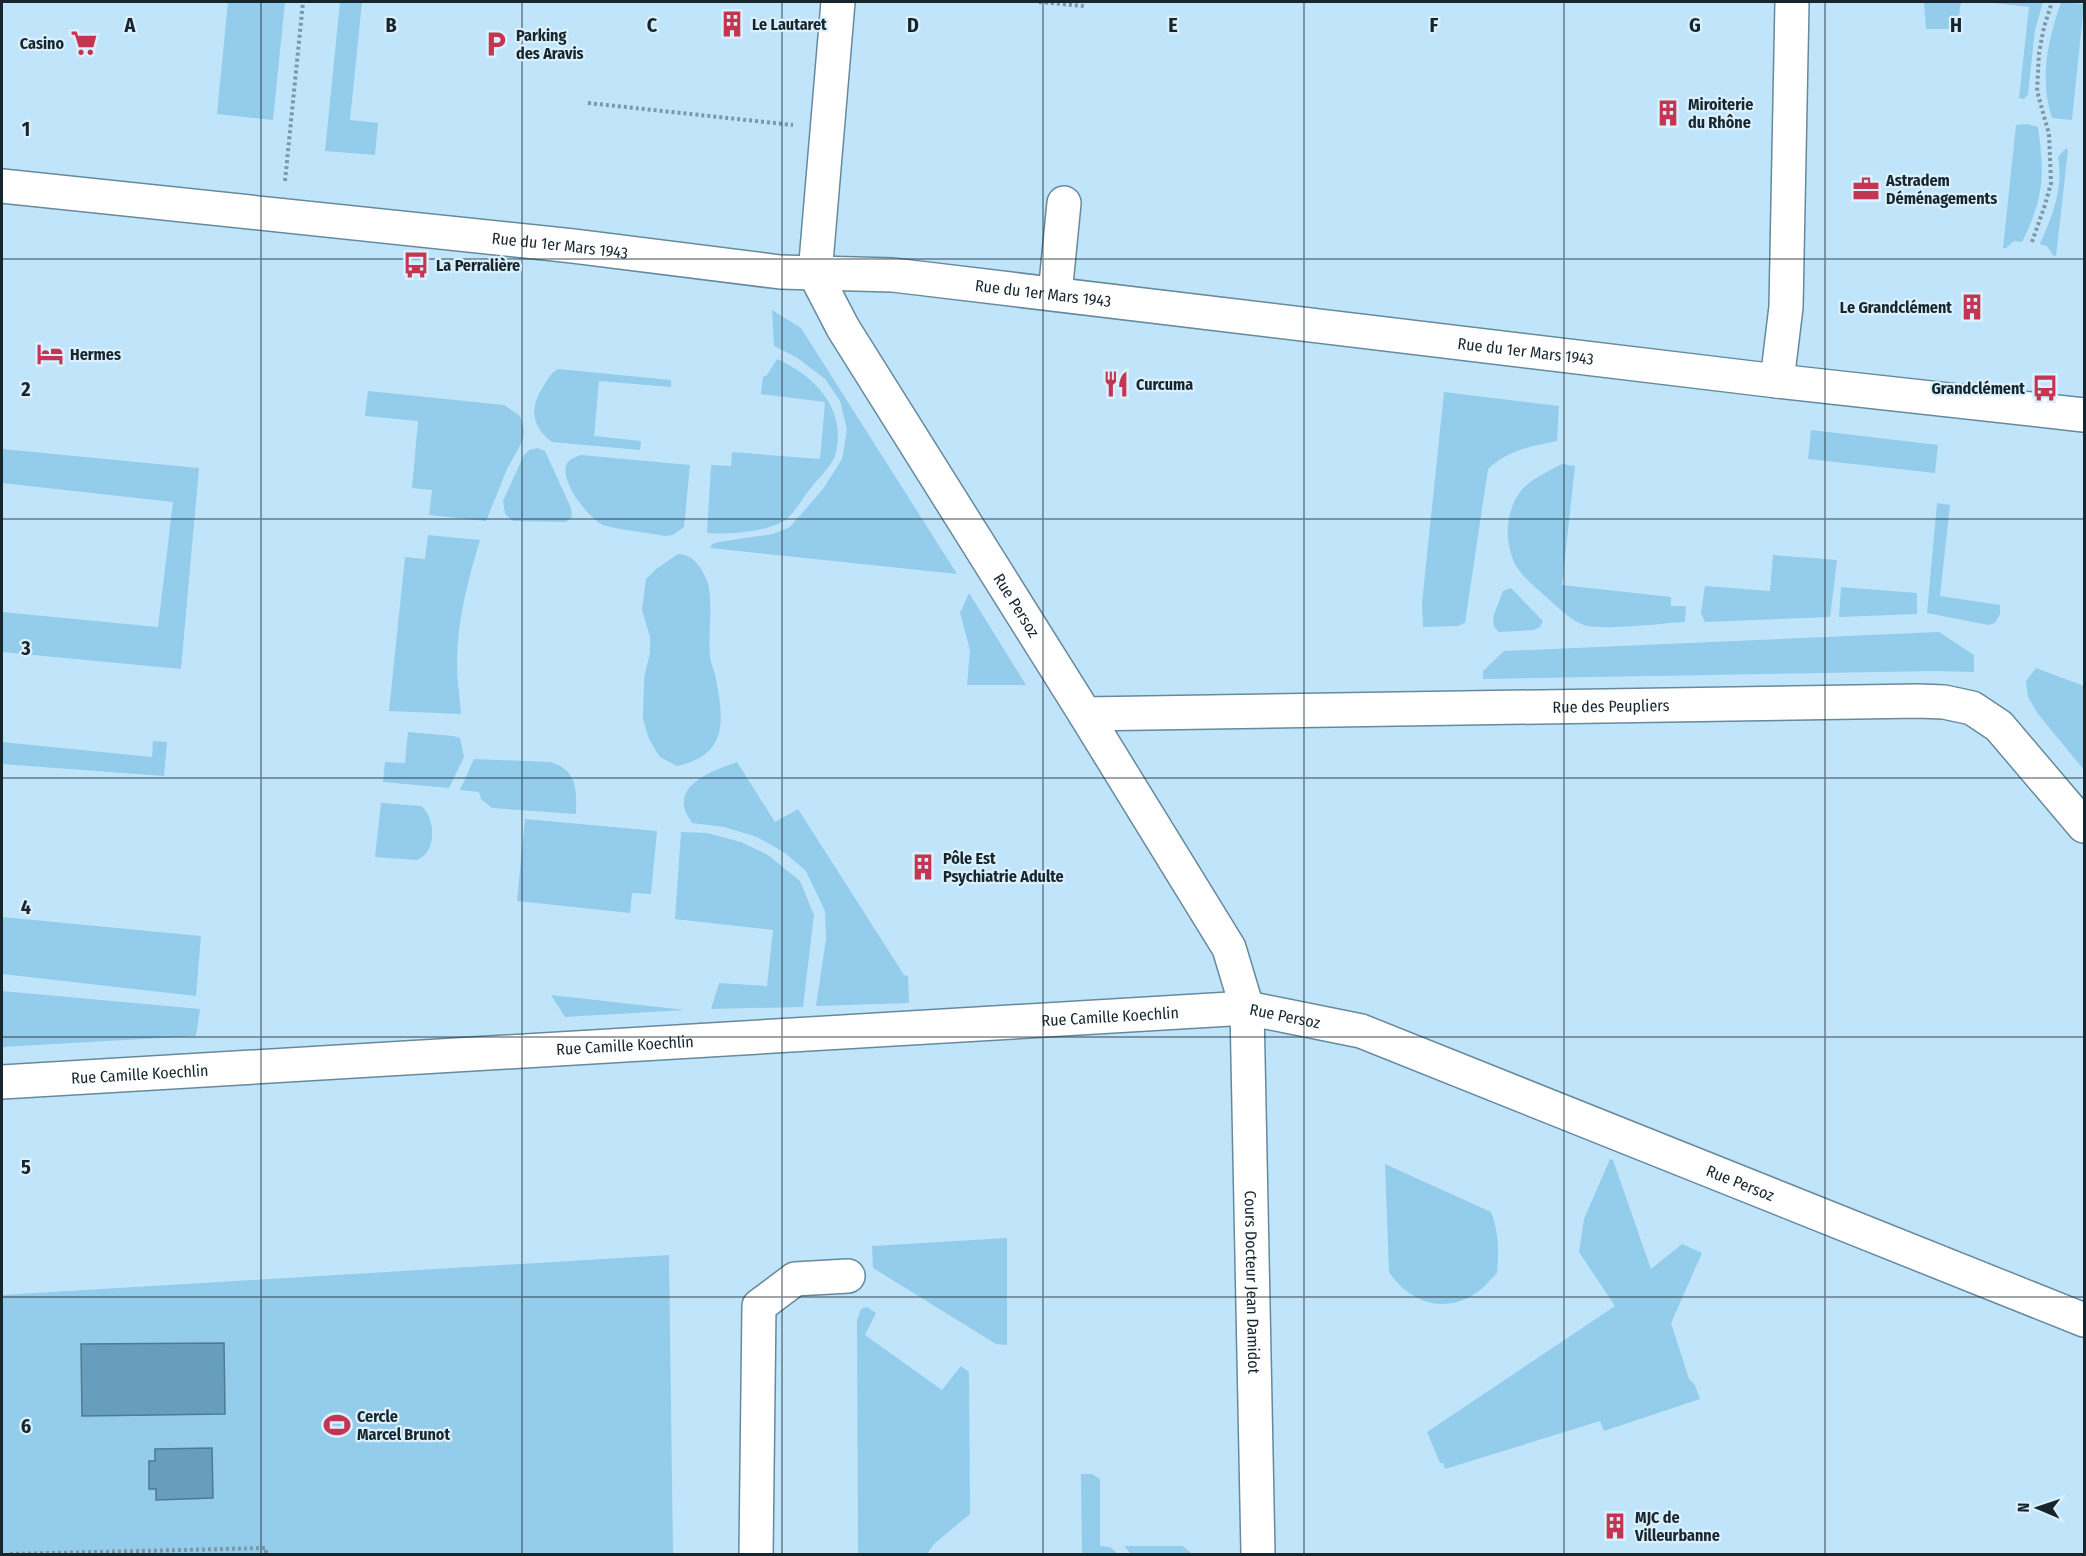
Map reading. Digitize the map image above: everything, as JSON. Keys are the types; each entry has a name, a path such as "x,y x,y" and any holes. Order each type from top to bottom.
{"street":[{"path":"815,274 838,2"},
{"path":"1777,381 1786,307 1792,2"},
{"name":"Rue du 1er Mars 1943","path":"2,186 573,246 780,272 893,275 1777,381 2085,415"},
{"path":"1055,294 1064,203"},
{"name":"Rue Persoz","path":"815,274 843,328 1229,948 1247,1008 1361,1031 2085,1320"},
{"name":"Rue des Peupliers","path":"1085,714 1944,702 1972,708 1999,726 2085,826"},
{"name":"Rue Camille Koechlin","path":"2,1082 1247,1008"},
{"name":"Cours Docteur Jean Damidot","path":"1247,1008 1258,1554"},
{"path":"756,1554 759,1306 795,1280 848,1276"}],"path":[{"path":"282,214 303,2"},
{"path":"1039,2 1084,6"},
{"path":"2032,242 2051,183 2049,134 2037,91 2044,27 2052,2"},
{"path":"588,103 828,129"},
{"path":"10,1554 266,1548 266,1554"}],"shaded area":[{"path":"228,2 285,2 273,120 217,114"},
{"path":"340,2 362,2 350,120 378,123 375,155 325,151"},
{"path":"1924,2 1961,2 1957,29 1926,29"},
{"path":"1985,2 2043,2 2035,30 2028,94 2024,99 2019,98 2029,7"},
{"path":"2061,2 2084,4 2072,120 2052,118 2046,88 2049,45"},
{"path":"2027,124 2038,127 2042,159 2039,199 2022,242 2014,241 2003,248 2016,125"},
{"path":"2066,148 2068,150 2056,256 2047,246 2040,244 2053,213 2058,191 2058,157"},
{"path":"772,310 801,328 957,574 710,548 712,544 719,542 773,534 790,527 823,489 842,459 847,430 840,401 825,379 796,357 774,346"},
{"path":"777,359 804,375 826,397 837,424 838,440 835,456 784,521 754,531 707,533 711,465 731,466 732,452 820,459 825,402 761,394 763,377 767,375"},
{"path":"558,369 671,380 671,387 599,381 594,436 641,441 640,450 552,442 545,436 537,424 534,410 548,379"},
{"path":"368,391 504,405 520,416 524,430 523,440 507,469 486,521 429,515 432,490 412,488 418,421 365,416"},
{"path":"1444,392 1559,406 1557,441 1512,453 1488,469 1465,623 1458,626 1423,627 1422,603"},
{"path":"1811,430 1938,445 1935,473 1808,459"},
{"path":"538,448 545,451 571,508 572,517 566,522 513,521 505,514 503,501 524,455 529,450"},
{"path":"2,449 199,468 181,669 2,652 2,612 158,627 173,502 2,483"},
{"path":"581,455 690,465 684,527 673,535 665,536 606,526 595,520 576,498 565,473 568,462"},
{"path":"1562,464 1575,466 1562,585 1671,597 1671,606 1686,606 1685,622 1618,627 1584,625 1563,612 1520,571 1511,553 1508,535 1509,517 1515,500 1529,483"},
{"path":"1937,503 1950,505 1940,596 2000,605 2000,614 1995,623 1988,625 1927,613"},
{"path":"428,535 480,540 467,585 457,647 461,714 389,711 405,557 425,559"},
{"path":"678,554 693,560 701,568 708,583 710,657 719,694 721,722 714,745 706,754 694,761 677,766 660,757 649,739 643,719 644,678 650,653 650,637 642,610 646,579"},
{"path":"1773,555 1837,560 1830,617 1705,622 1701,613 1705,586 1770,591"},
{"path":"1841,587 1917,593 1917,614 1839,617"},
{"path":"1511,588 1543,621 1540,627 1534,630 1499,632 1494,627 1493,617 1503,591"},
{"path":"969,593 1026,685 967,685 970,650 960,613"},
{"path":"1939,632 1974,655 1974,672 1483,679 1483,671 1504,651"},
{"path":"2036,668 2084,686 2084,770 2038,714 2028,697 2026,681"},
{"path":"408,732 460,738 464,757 449,788 383,782 385,762 405,763"},
{"path":"153,741 167,742 164,776 2,764 2,742 152,757"},
{"path":"474,759 550,762 559,765 566,770 574,782 576,814 492,808 481,799 479,792 460,790"},
{"path":"737,762 775,822 798,809 904,975 908,976 909,1003 816,1006 826,939 825,911 806,871 785,853 757,837 724,827 692,823 685,810 684,800 692,784 710,773"},
{"path":"381,803 421,806 426,811 430,818 432,834 431,843 424,856 417,860 375,857"},
{"path":"525,819 657,831 651,894 632,893 630,913 517,901"},
{"path":"681,832 707,833 741,842 768,855 800,881 814,915 803,1007 711,1009 719,983 767,986 773,930 675,919"},
{"path":"2,917 201,936 196,996 2,974"},
{"path":"2,991 200,1009 196,1036 2,1047"},
{"path":"551,995 685,1010 565,1017"},
{"path":"1610,1159 1613,1160 1651,1269 1682,1244 1702,1253 1671,1323 1689,1379 1695,1385 1700,1399 1604,1431 1600,1421 1445,1469 1443,1463 1440,1463 1427,1432 1615,1306 1579,1252 1584,1219"},
{"path":"1385,1164 1491,1212 1498,1242 1497,1273 1479,1291 1464,1300 1452,1303 1428,1302 1407,1291 1389,1272"},
{"path":"1007,1238 1007,1345 996,1344 873,1268 872,1246"},
{"name":"Cercle Marcel Brunot","path":"669,1255 673,1554 2,1554 2,1295"},
{"path":"867,1307 876,1313 865,1335 942,1390 961,1366 969,1372 970,1514 934,1544 927,1554 858,1554 857,1320 861,1309"},
{"path":"224,1343 225,1414 82,1416 81,1344"},
{"path":"212,1448 213,1498 156,1500 156,1489 149,1489 149,1461 155,1461 155,1449"},
{"path":"1081,1474 1092,1474 1100,1479 1100,1546 1110,1547 1118,1554 1082,1554"},
{"path":"1124,1546 1183,1546 1192,1554 1131,1554"}],"place":[{"name":"Le Lautaret","path":"732,24"},
{"name":"Casino","path":"84,43"},
{"name":"Parking des Aravis","path":"496,44"},
{"name":"Miroiterie du Rhône","path":"1668,113"},
{"name":"Astradem Déménagements","path":"1866,189"},
{"name":"La Perralière","path":"416,265"},
{"name":"Le Grandclément","path":"1972,307"},
{"name":"Hermes","path":"50,354"},
{"name":"Curcuma","path":"1116,384"},
{"name":"Grandclément","path":"2045,388"},
{"name":"Pôle Est Psychiatrie Adulte","path":"923,867"},
{"name":"Cercle Marcel Brunot","path":"337,1425"},
{"name":"MJC de Villeurbanne","path":"1615,1526"}]}
